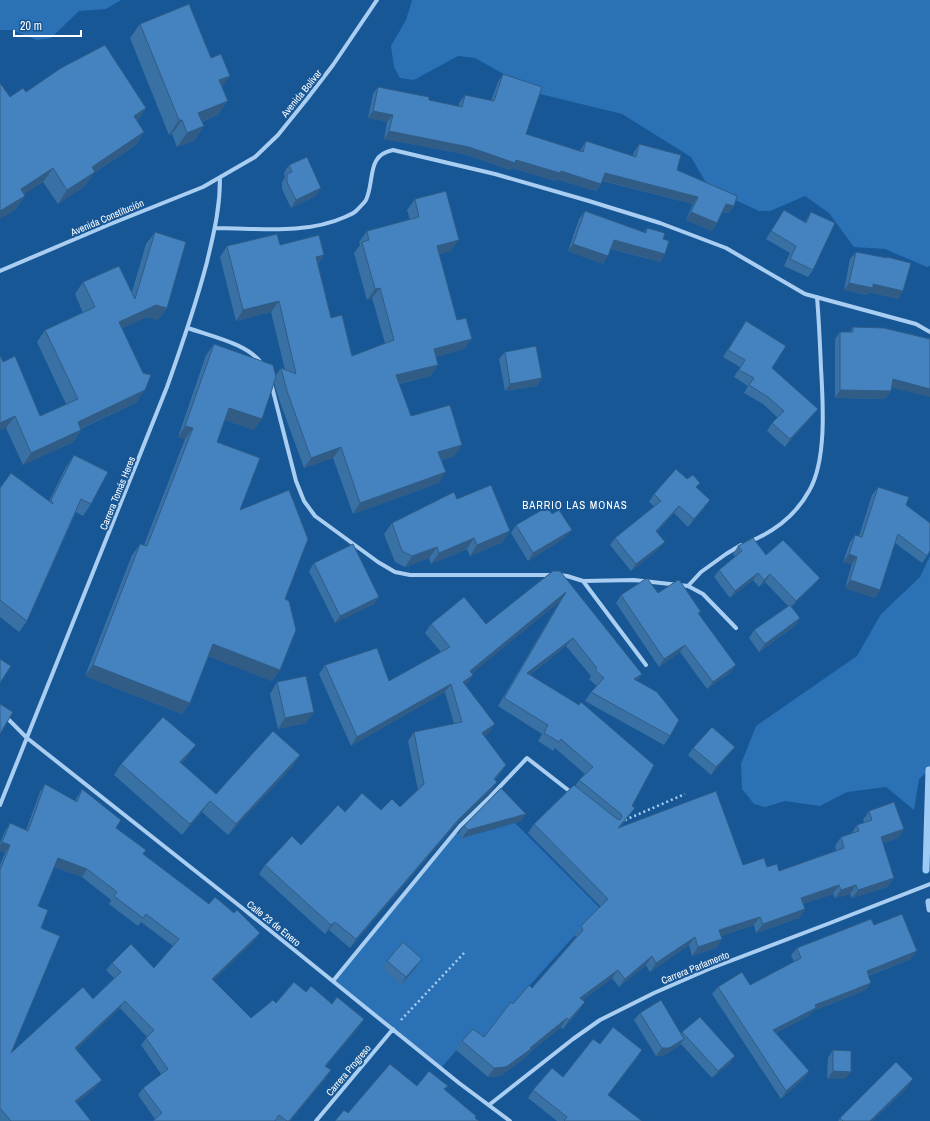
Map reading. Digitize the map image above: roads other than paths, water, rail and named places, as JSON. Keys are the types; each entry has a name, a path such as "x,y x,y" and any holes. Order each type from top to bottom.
{"street":[{"name":"Avenida Bolívar","path":"220,178 255,158 278,135 334,65 377,0"},
{"path":"215,228 299,229 322,225 340,219 355,212 366,200 374,165 378,157 384,152 392,150 495,174 660,223 726,248 805,294 916,324 930,332"},
{"name":"Carrera Tomás Heres","path":"0,806 167,387 188,328 201,286 215,228 220,200 220,178"},
{"name":"Avenida Constitución","path":"0,271 108,225 203,187 220,178"},
{"path":"688,586 701,572 726,554 762,536 781,524 809,491 817,472 821,447 823,407 817,298"},
{"path":"188,328 237,345 252,353 260,361 264,368"},
{"path":"270,381 296,481 304,501 315,516 378,562 396,572 410,575 553,575 567,576 583,581 634,580 688,586 703,594 736,628"},
{"path":"583,581 646,665"},
{"name":"Calle 23 de Enero","path":"0,711 27,738 334,981 392,1029 510,1121"},
{"path":"334,981 460,826 527,758 576,796"},
{"name":"Carrera Parlamento","path":"489,1105 573,1039 600,1020 654,993 709,969 930,884"},
{"name":"Carrera Progreso","path":"316,1121 392,1029"}],"waterway":[{"path":"926,870 929,770"},
{"path":"929,902 930,909"}],"district":[{"name":"BARRIO LAS MONAS","path":"575,505"}]}
